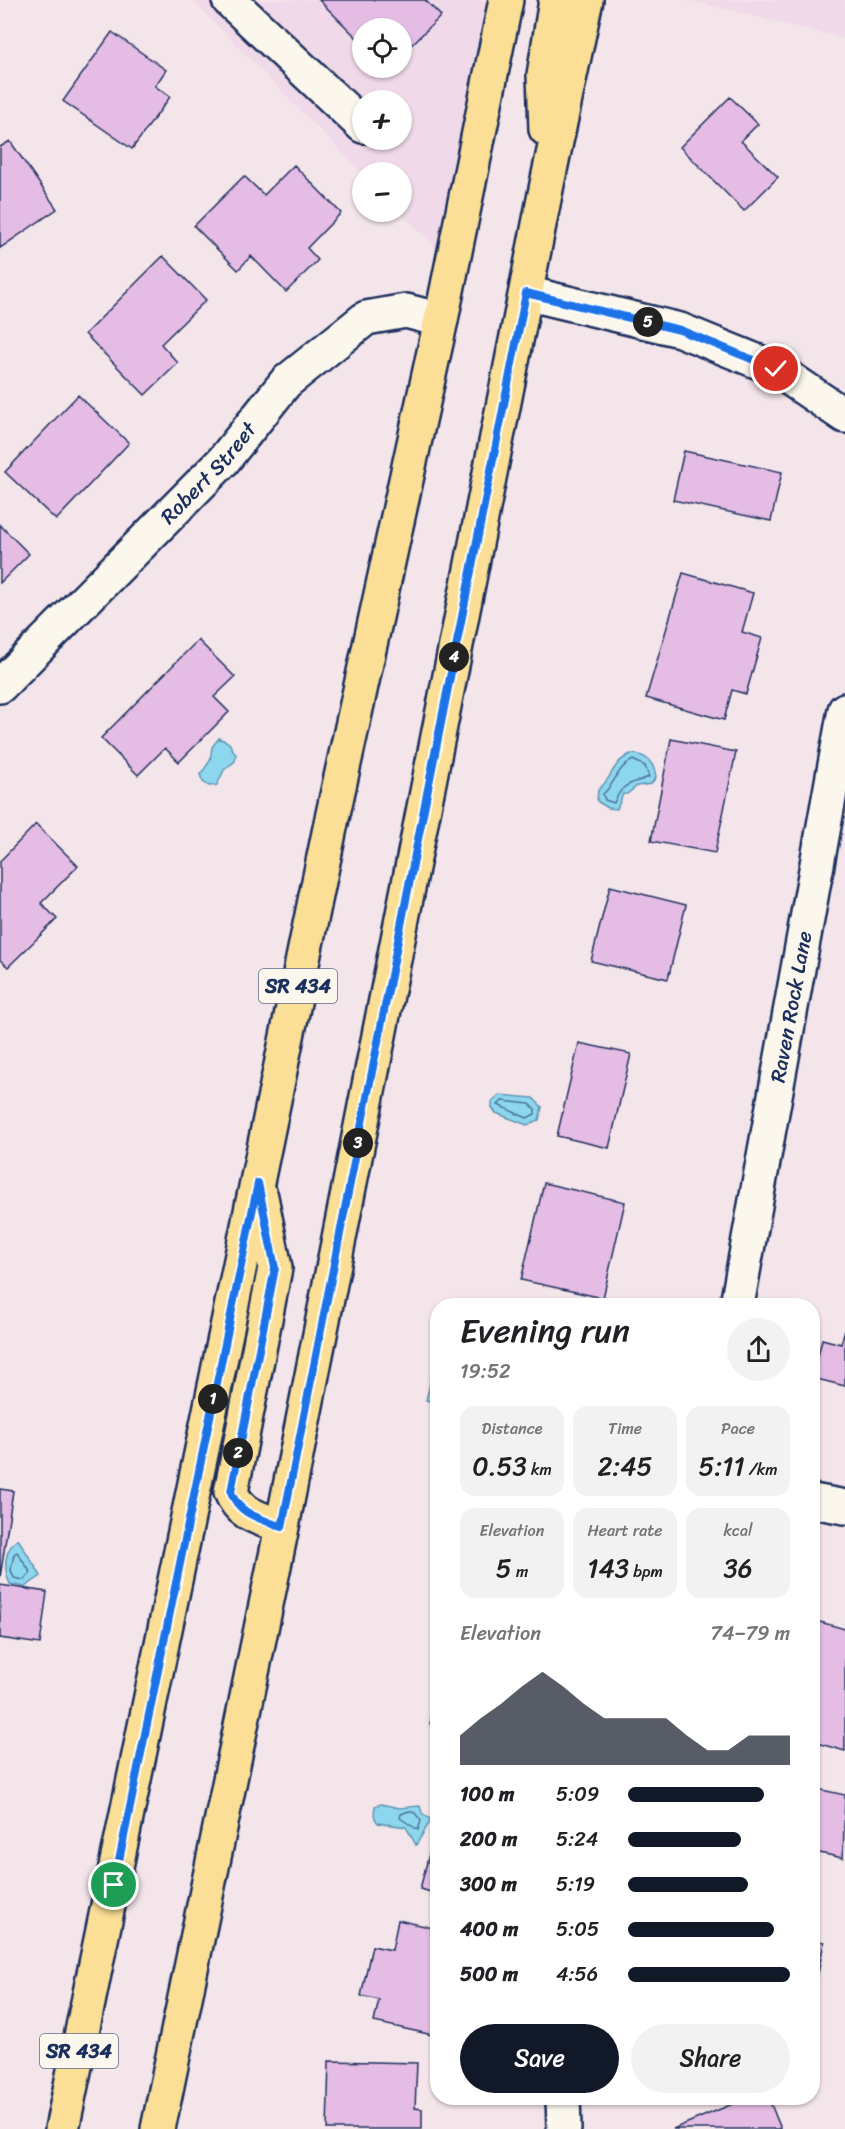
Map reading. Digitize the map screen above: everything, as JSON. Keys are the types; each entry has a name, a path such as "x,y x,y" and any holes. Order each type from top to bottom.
{"main road":[{"name":"SR 434","path":"62,2129 331,823 441,320 507,0"},
{"path":"547,184 544,75 556,0"},
{"path":"158,2129 282,1527 547,184 586,0"},
{"path":"258,1183 275,1268 231,1492 235,1503 243,1512 282,1527"}],"street":[{"path":"229,0 352,116"},
{"path":"526,293 680,330 776,369 845,416"},
{"name":"Robert Street","path":"0,686 223,461 286,382 366,318 406,311 441,320"},
{"name":"Raven Rock Lane","path":"738,1298 845,710"},
{"path":"820,1503 845,1508"},
{"path":"563,2105 564,2129"}],"shaded area":[{"path":"192,0 488,0 437,249 410,222 412,222 412,162 352,163"},
{"path":"688,0 845,0 845,39"}],"water":[{"path":"219,738 229,743 236,755 235,761 224,770 217,785 209,786 203,782 200,775 210,761 212,747"},
{"path":"631,754 648,760 656,777 651,784 637,786 627,794 623,794 617,809 608,808 597,801 598,790 616,766"},
{"path":"499,1095 533,1098 542,1107 539,1120 527,1125 496,1113 492,1108 492,1102"},
{"path":"430,1384 430,1401 426,1400"},
{"path":"18,1539 41,1576 25,1587 10,1584 6,1572 7,1553"},
{"path":"381,1804 399,1808 420,1806 422,1813 430,1822 416,1845 406,1827 378,1823 374,1813 375,1806"}],"building":[{"path":"319,0 425,0 441,16 412,44 412,18 352,18 352,33"},
{"path":"112,32 166,70 155,86 170,97 132,149 63,101"},
{"path":"730,97 758,124 741,141 778,177 744,211 680,147"},
{"path":"10,141 57,209 0,248 0,147"},
{"path":"294,165 341,213 307,248 318,260 286,292 251,256 238,270 194,226 244,176 264,195"},
{"path":"163,256 206,300 161,344 178,363 145,395 85,334"},
{"path":"78,395 129,443 56,520 5,472"},
{"path":"684,451 782,472 771,521 673,500"},
{"path":"0,525 29,554 0,583"},
{"path":"683,573 753,593 742,632 762,638 746,694 732,690 724,720 646,698"},
{"path":"198,640 235,677 214,697 229,712 179,762 165,748 138,775 101,738"},
{"path":"671,739 736,752 715,853 651,841"},
{"path":"36,824 78,866 41,903 57,919 8,967 0,960 0,861"},
{"path":"610,886 686,905 668,979 591,961"},
{"path":"579,1043 631,1054 609,1148 557,1136"},
{"path":"544,1183 625,1202 603,1298 521,1280"},
{"path":"845,1329 845,1386 820,1380 822,1339 841,1344"},
{"path":"0,1489 13,1491 0,1578"},
{"path":"0,1585 47,1592 40,1644 0,1638"},
{"path":"820,1622 845,1629 845,1751 820,1744"},
{"path":"820,1790 845,1795 843,1858 820,1853"},
{"path":"430,1851 430,1892 420,1889"},
{"path":"398,1920 430,1927 430,2034 374,2022 379,2000 361,1996 372,1946 392,1950"},
{"path":"820,1941 824,1942 820,1963"},
{"path":"329,2061 417,2063 415,2108 422,2109 422,2129 327,2129"},
{"path":"730,2105 771,2105 781,2129 673,2129"}],"route":[{"path":"114,1885 258,1183 275,1268 231,1492 235,1503 243,1512 282,1527 526,293 680,330 776,369"}]}
